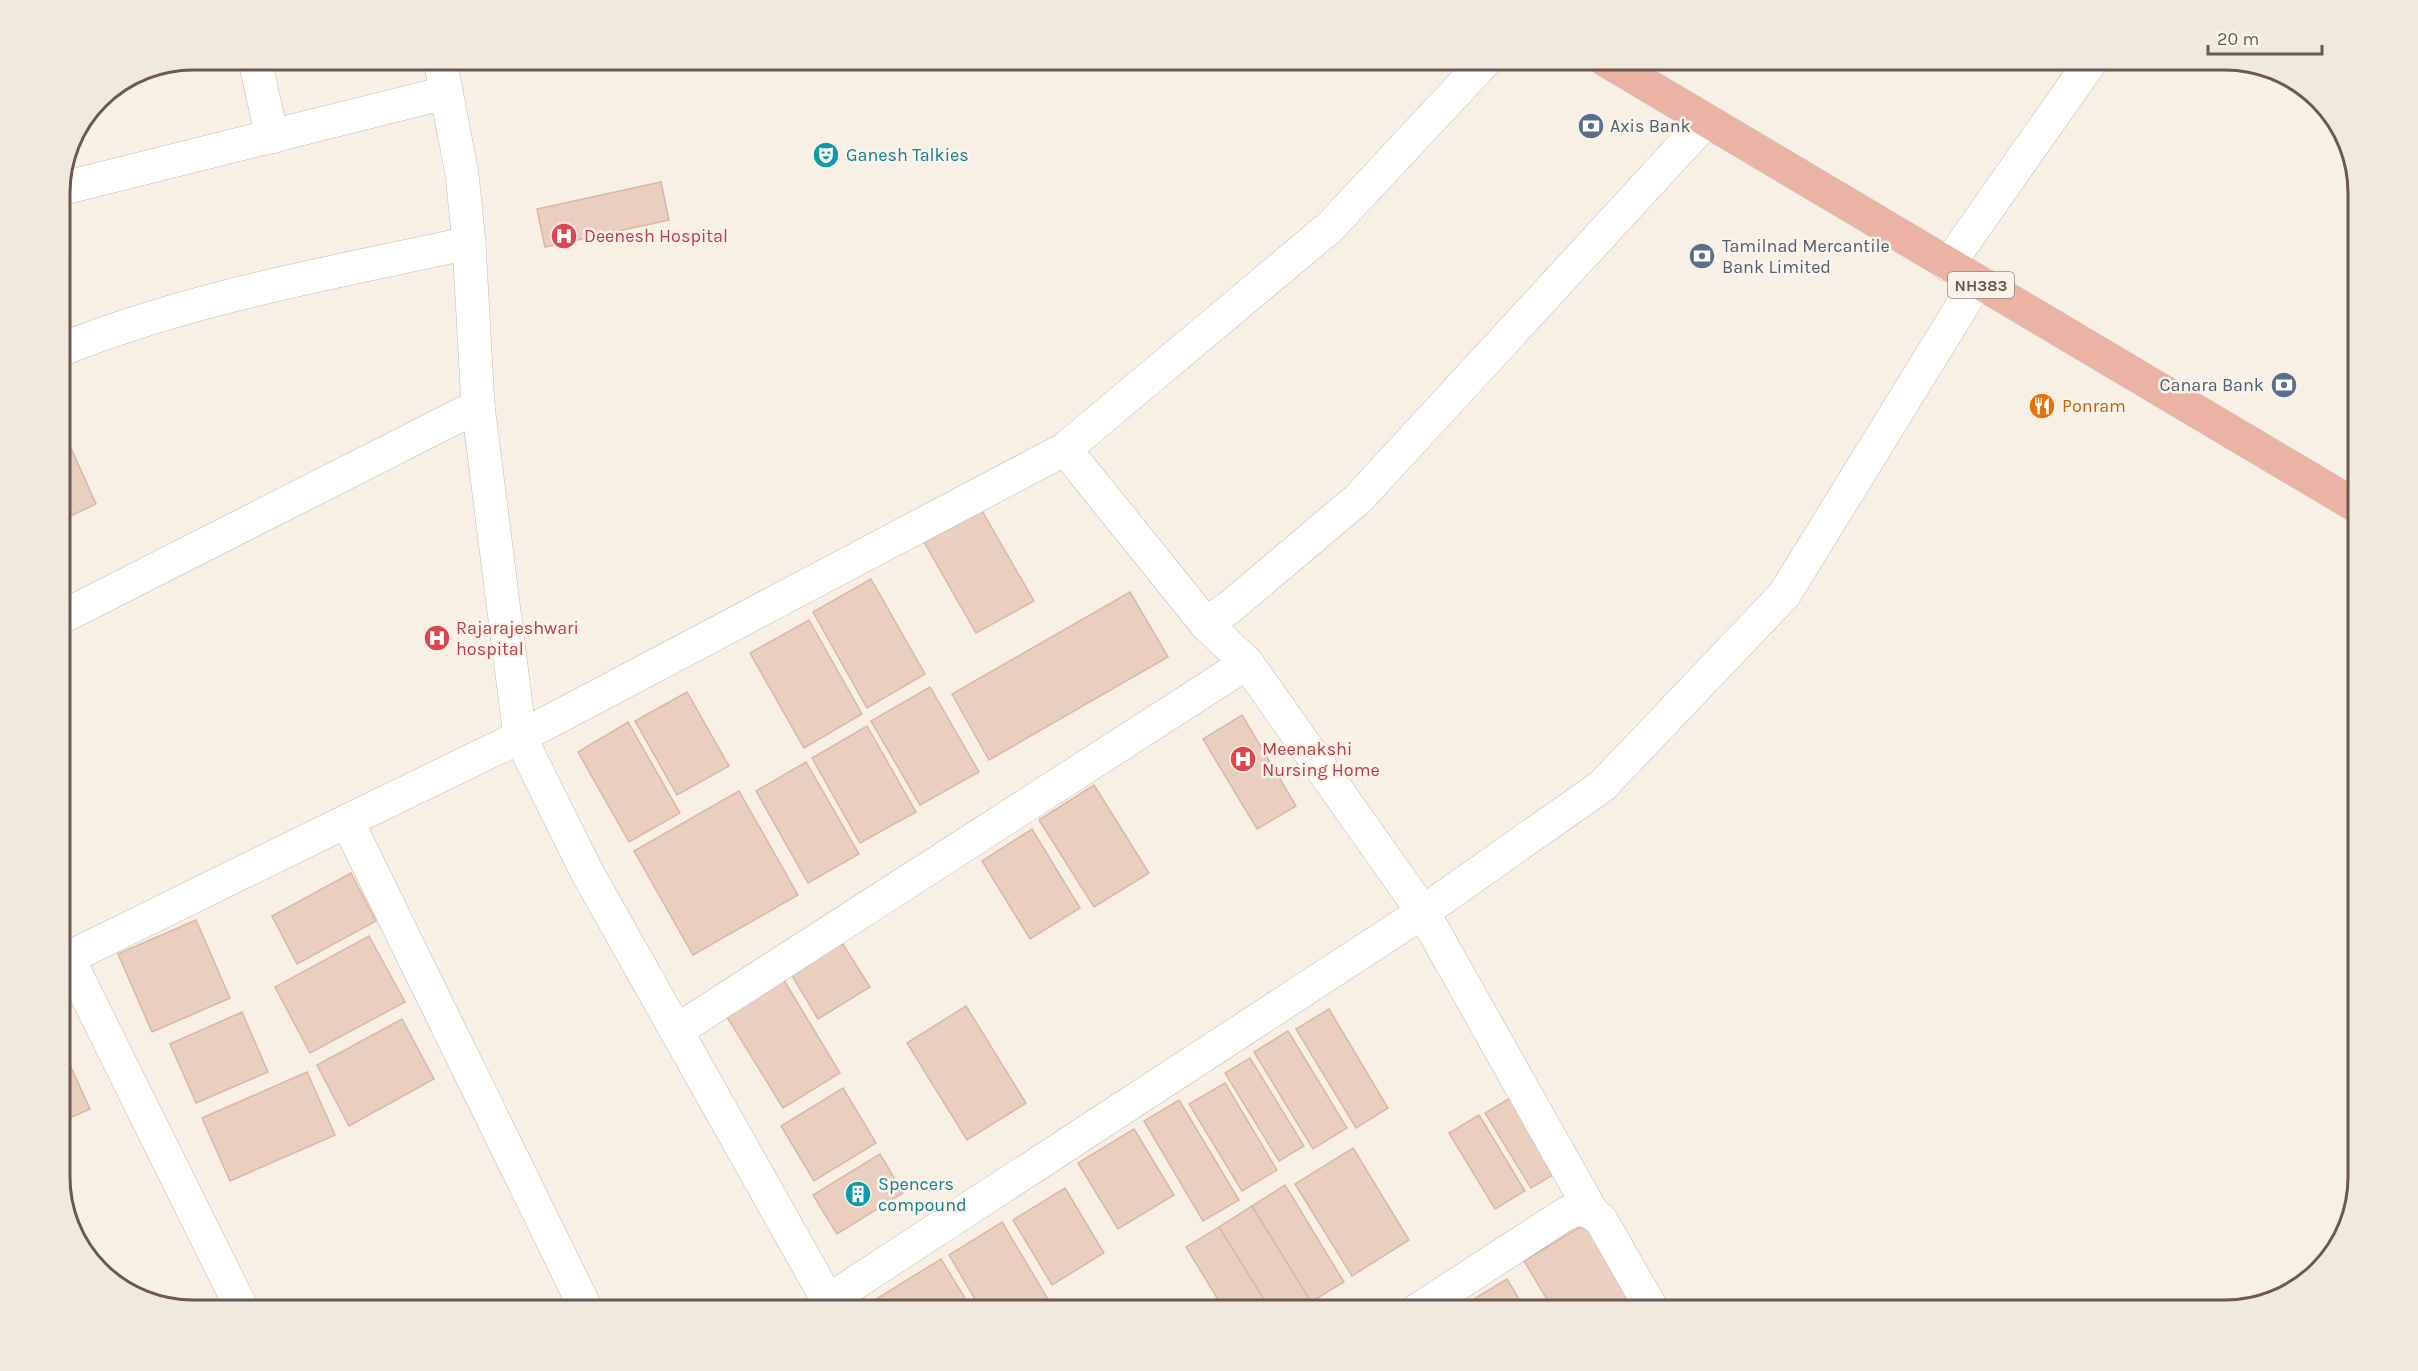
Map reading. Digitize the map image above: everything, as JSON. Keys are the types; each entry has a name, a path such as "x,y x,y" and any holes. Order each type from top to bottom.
{"highway":[{"name":"NH383","path":"1622,70 1948,266 2347,501"}],"street":[{"path":"71,947 347,821 520,737 1065,449 1330,227 1476,70"},
{"path":"1948,266 2085,70"},
{"path":"257,71 272,137"},
{"path":"442,71 462,174 469,243 478,406 520,737 588,874 828,1300"},
{"path":"71,186 445,93"},
{"path":"1206,624 1230,607 1358,499 1706,121"},
{"path":"71,346 123,325 236,293 469,243"},
{"path":"839,1300 1423,912 1602,786 1784,595 1977,282"},
{"path":"71,612 478,406"},
{"path":"1065,449 1206,624 1247,663 1423,912 1592,1212 1601,1220 1647,1300"},
{"path":"676,1031 1247,663"},
{"path":"347,821 582,1300"},
{"path":"71,964 238,1300"},
{"path":"1433,1300 1568,1213 1581,1208 1592,1212"}],"building":[{"path":"661,182 669,220 545,247 537,209"},
{"path":"71,448 96,504 71,516"},
{"path":"981,509 1034,601 976,633 924,542"},
{"path":"871,579 925,674 867,708 813,612"},
{"path":"1130,592 1168,657 989,760 952,694"},
{"path":"809,620 862,714 804,748 750,653"},
{"path":"930,687 979,772 920,805 871,721"},
{"path":"687,692 729,766 677,795 635,721"},
{"path":"1242,715 1296,806 1257,829 1203,739"},
{"path":"628,722 680,813 629,842 578,752"},
{"path":"867,726 916,812 860,843 812,758"},
{"path":"806,762 859,854 808,883 756,791"},
{"path":"1094,785 1149,873 1094,907 1039,820"},
{"path":"739,791 798,895 693,955 634,851"},
{"path":"1032,829 1080,908 1030,939 982,861"},
{"path":"351,873 376,921 297,964 272,916"},
{"path":"196,920 230,998 152,1032 118,954"},
{"path":"369,936 405,1002 310,1053 275,987"},
{"path":"839,938 870,987 818,1019 788,969"},
{"path":"782,977 840,1073 783,1108 724,1012"},
{"path":"966,1006 1026,1103 967,1140 907,1043"},
{"path":"1329,1009 1388,1108 1356,1128 1296,1029"},
{"path":"242,1012 268,1072 196,1103 170,1044"},
{"path":"402,1019 434,1079 349,1126 317,1065"},
{"path":"1288,1031 1347,1128 1313,1149 1254,1052"},
{"path":"1250,1058 1304,1146 1279,1161 1225,1073"},
{"path":"71,1067 90,1109 71,1117"},
{"path":"307,1072 335,1135 230,1181 202,1118"},
{"path":"1225,1083 1277,1170 1242,1191 1189,1104"},
{"path":"843,1088 876,1143 814,1181 781,1126"},
{"path":"1517,1094 1563,1169 1531,1188 1485,1113"},
{"path":"1179,1100 1239,1200 1203,1221 1144,1121"},
{"path":"1479,1115 1525,1191 1495,1209 1449,1133"},
{"path":"1134,1129 1174,1195 1118,1229 1078,1163"},
{"path":"1353,1148 1409,1240 1352,1276 1295,1184"},
{"name":"Spencers compound","path":"880,1154 903,1193 837,1234 813,1195"},
{"path":"1285,1185 1344,1282 1314,1300 1310,1300 1252,1206"},
{"path":"1065,1188 1104,1253 1052,1285 1013,1220"},
{"path":"1252,1206 1310,1300 1264,1300 1219,1227"},
{"path":"1002,1222 1048,1300 976,1300 949,1255"},
{"path":"1588,1222 1634,1300 1547,1300 1524,1261"},
{"path":"1219,1227 1264,1300 1218,1300 1186,1247"},
{"path":"941,1259 966,1300 875,1300"},
{"path":"1507,1279 1519,1300 1472,1300"}],"place":[{"name":"Axis Bank","path":"1591,126"},
{"name":"Ganesh Talkies","path":"826,155"},
{"name":"Deenesh Hospital","path":"564,236"},
{"name":"Tamilnad Mercantile Bank Limited","path":"1702,256"},
{"name":"Canara Bank","path":"2284,385"},
{"name":"Ponram","path":"2042,406"},
{"name":"Rajarajeshwari hospital","path":"437,638"},
{"name":"Meenakshi Nursing Home","path":"1243,759"},
{"name":"Spencers compound","path":"858,1194"}]}
